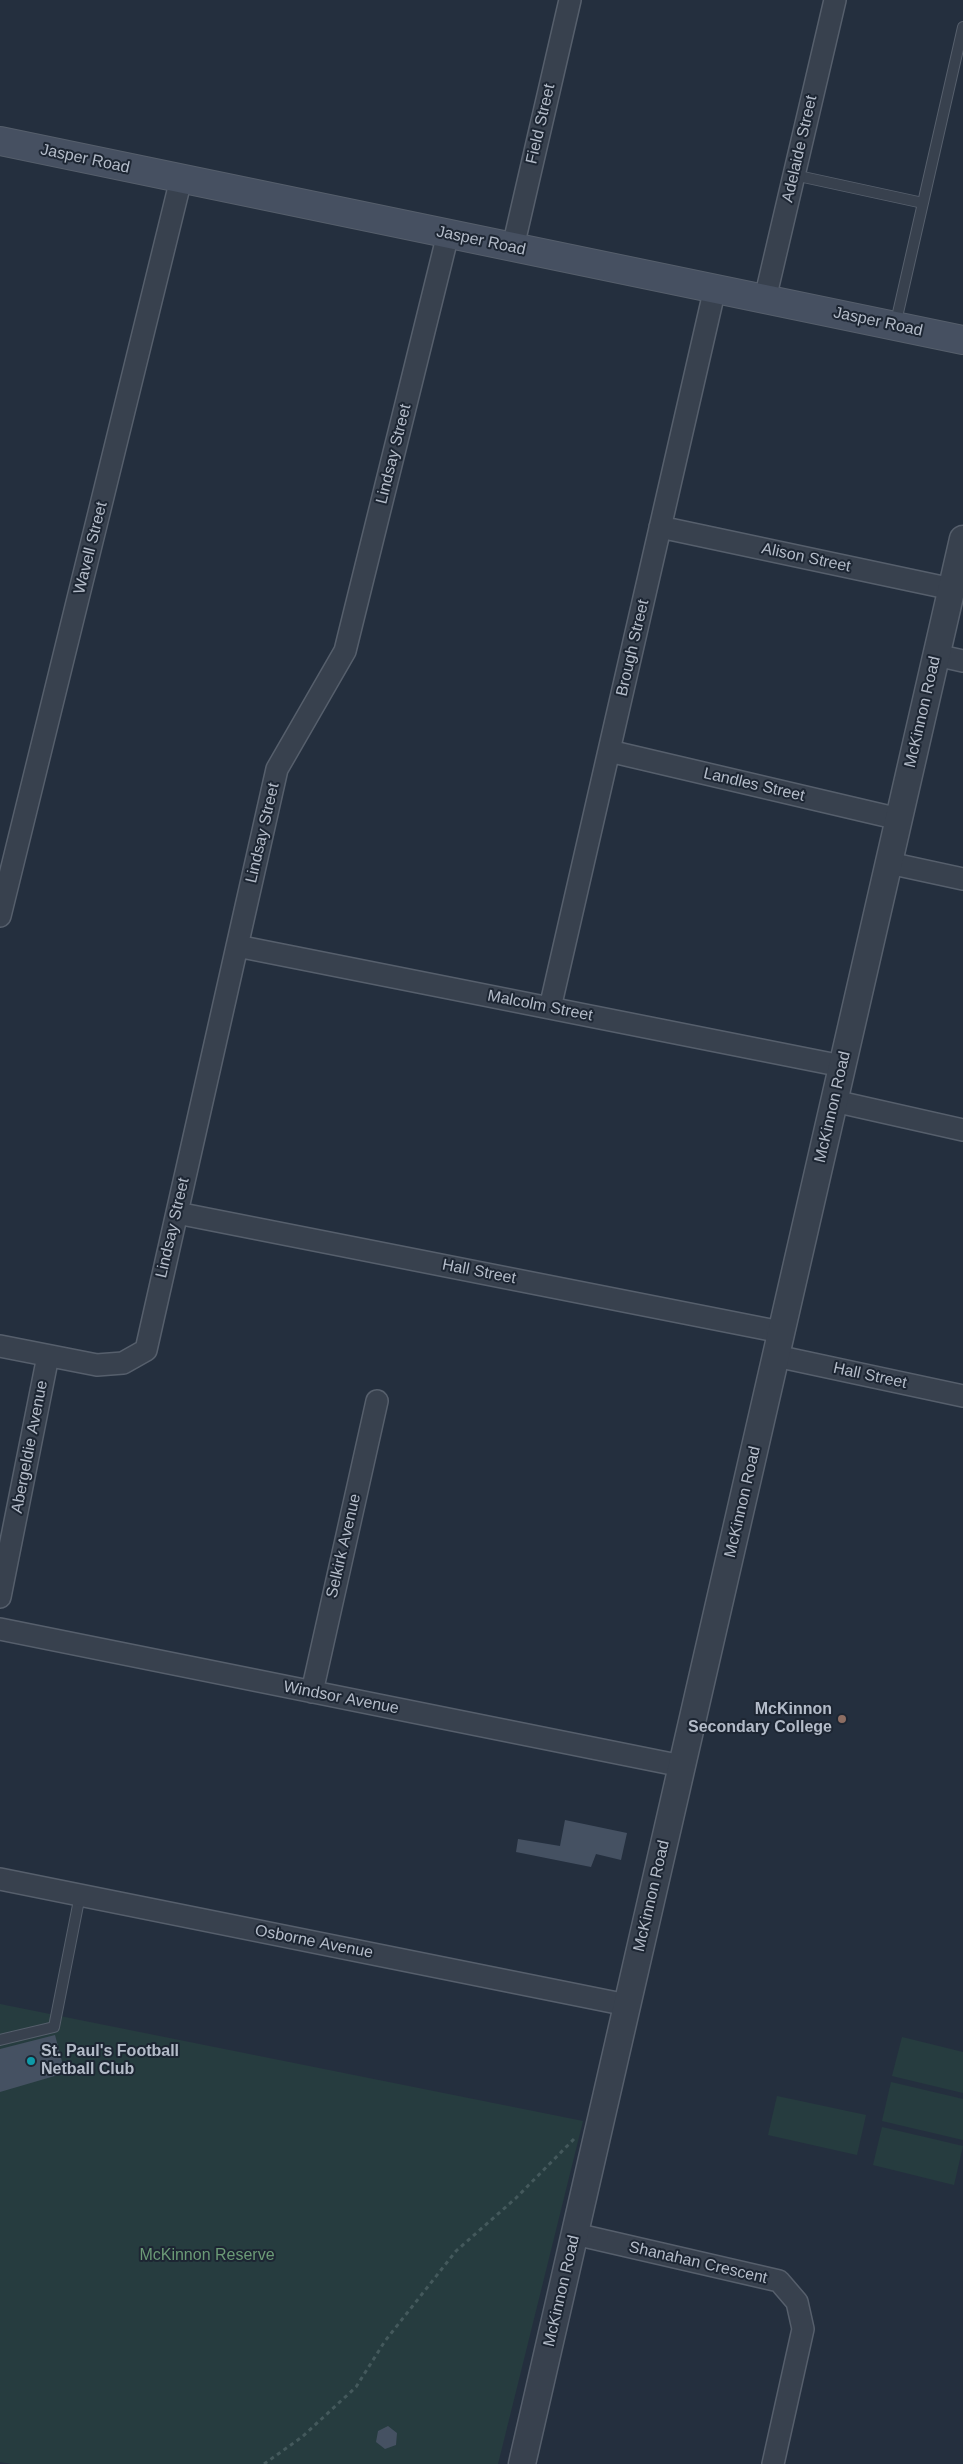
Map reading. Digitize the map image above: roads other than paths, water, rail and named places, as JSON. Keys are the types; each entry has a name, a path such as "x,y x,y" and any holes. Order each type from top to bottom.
{"main road":[{"name":"Jasper Road","path":"0,142 963,340"}],"street":[{"name":"Field Street","path":"513,247 570,0"},
{"name":"Adelaide Street","path":"765,299 835,0"},
{"name":"Wavell Street","path":"0,916 181,179"},
{"name":"Lindsay Street","path":"0,1346 97,1365 123,1363 146,1350 277,769 345,651 448,234"},
{"name":"Brough Street","path":"550,1008 714,288"},
{"name":"Alison Street","path":"660,527 952,589"},
{"name":"McKinnon Road","path":"522,2464 963,539"},
{"path":"936,655 963,661"},
{"name":"Landles Street","path":"610,751 899,819"},
{"path":"889,863 963,879"},
{"name":"Malcolm Street","path":"237,946 842,1066"},
{"path":"834,1101 963,1130"},
{"name":"Hall Street","path":"177,1213 779,1344 963,1396"},
{"name":"Abergeldie Avenue","path":"0,1597 48,1356"},
{"name":"Selkirk Avenue","path":"312,1692 377,1401"},
{"name":"Windsor Avenue","path":"0,1629 682,1766"},
{"name":"Osborne Avenue","path":"0,1880 627,2005"},
{"name":"Shanahan Crescent","path":"575,2234 779,2281 798,2302 803,2329 773,2464"}],"lane":[{"path":"895,326 963,27"},
{"path":"794,175 923,203"},
{"path":"0,2040 54,2028 80,1896"}],"place":[{"name":"McKinnon Secondary College","path":"842,1719"},
{"name":"St. Paul's Football Netball Club","path":"31,2061"}],"park label":[{"name":"McKinnon Reserve","path":"207,2256"}]}
